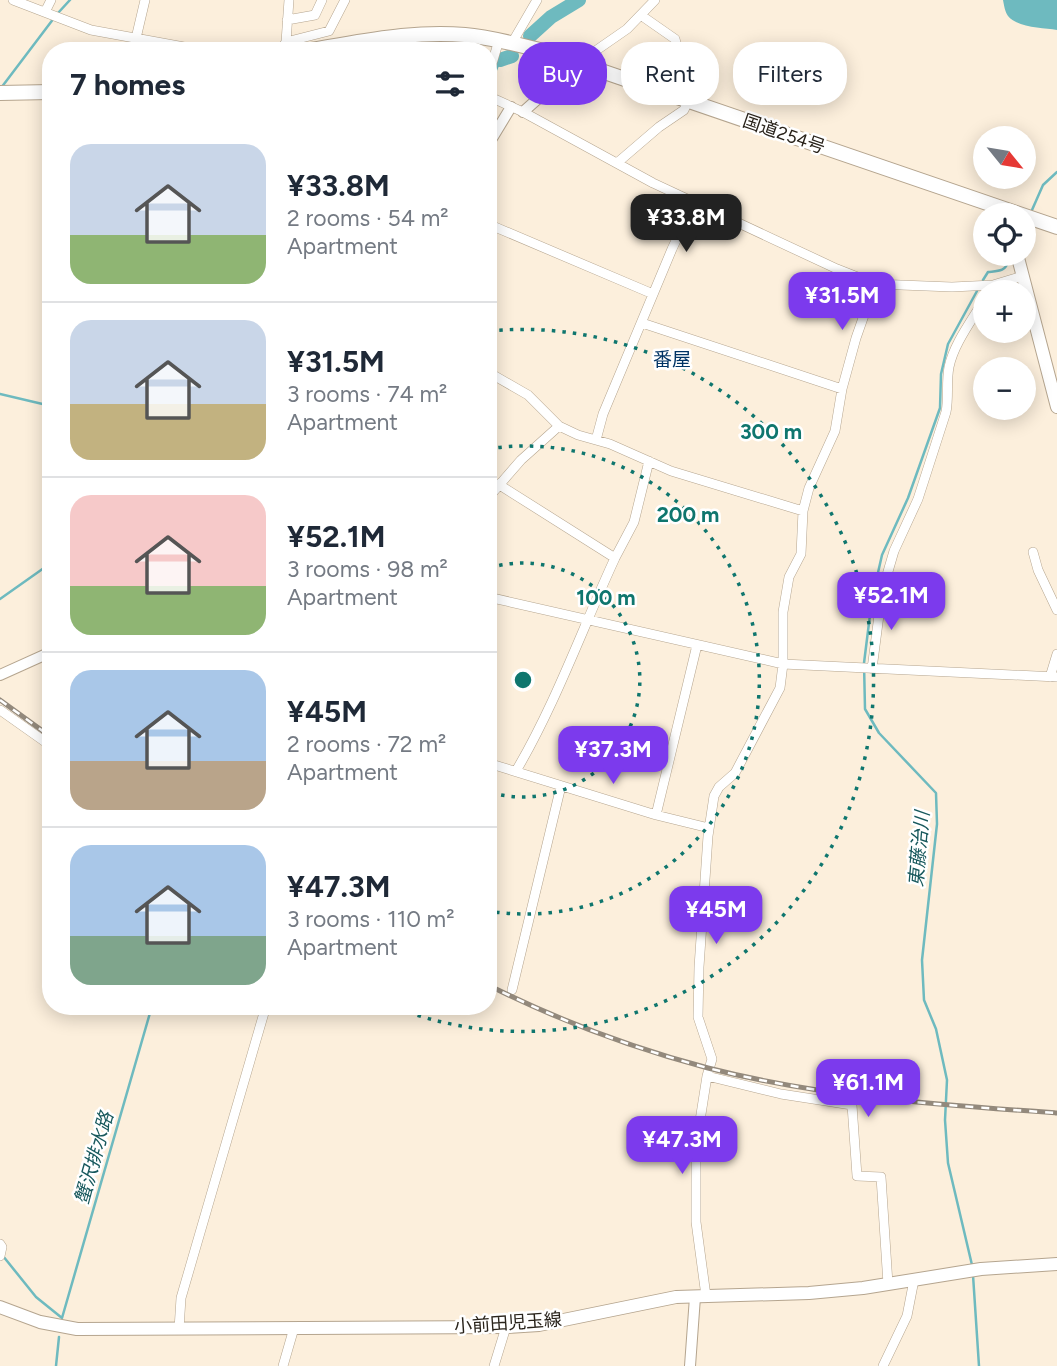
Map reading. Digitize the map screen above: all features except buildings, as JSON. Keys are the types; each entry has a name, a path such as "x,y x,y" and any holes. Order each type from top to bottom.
{"highway":[{"name":"国道254号","path":"367,42 414,35 464,35 518,45"},
{"path":"0,93 42,92"},
{"name":"国道254号","path":"698,105 980,203"},
{"name":"国道254号","path":"1036,221 1057,227"}],"main road":[{"path":"1020,266 1057,407"},
{"name":"小前田児玉線","path":"0,1307 40,1322 78,1329 506,1327 539,1325 677,1297 808,1293 888,1284 994,1267 1057,1264"}],"street":[{"path":"13,0 91,30 152,42"},
{"path":"45,12 51,0"},
{"path":"134,42 145,0"},
{"path":"289,0 286,42 330,31 345,0"},
{"path":"287,20 316,15 322,0"},
{"path":"497,58 505,41 537,0"},
{"path":"607,43 642,16 655,0"},
{"path":"642,16 676,42"},
{"path":"497,100 694,202 875,284 973,288"},
{"path":"523,112 531,105"},
{"path":"617,163 687,105"},
{"path":"497,130 511,107"},
{"path":"596,440 603,414 694,202"},
{"path":"497,228 653,294"},
{"path":"1012,280 1023,276"},
{"path":"690,1366 700,1296 696,1146 712,1059 698,1017 709,828 714,796 719,786 735,773 762,726 779,688 783,664 783,612 789,577 801,554 803,510 809,488 835,431 842,389 875,284"},
{"path":"872,669 882,592 894,551 918,499 946,412 949,365 955,348 973,318"},
{"path":"642,323 842,389"},
{"path":"497,377 528,395 559,426 671,471 803,510"},
{"path":"559,426 498,484 615,558"},
{"path":"516,771 534,741 615,558 634,522 649,461"},
{"path":"1032,552 1057,610"},
{"path":"497,599 783,664 1053,677 1057,654"},
{"path":"656,815 698,645"},
{"path":"0,676 42,656"},
{"path":"0,710 42,740"},
{"path":"497,766 656,815 709,828"},
{"path":"512,990 561,786"},
{"path":"180,1329 181,1298 264,1015"},
{"path":"707,1076 780,1094 852,1105 857,1176 881,1177 888,1284"},
{"path":"0,1244 0,1256"},
{"path":"883,1366 907,1316 914,1280"},
{"path":"494,1366 506,1327"},
{"path":"284,1366 294,1328"}],"water":[{"path":"1003,0 1057,0 1057,30 1031,27 1012,20"}],"waterway":[{"path":"58,13 70,0"},
{"path":"530,36 551,17 579,0"},
{"path":"1,88 54,18"},
{"path":"500,60 512,56"},
{"name":"蟹沢排水路","path":"497,68 500,60"},
{"path":"1035,203 1043,185 1057,172"},
{"path":"983,280 988,272 998,271 1006,266"},
{"name":"東藤治川","path":"972,1265 948,1163 945,1120 947,1080 936,1029 924,1000 922,960 937,824 936,793 879,733 865,709 864,663 872,599 882,555 908,498 940,408 941,374 948,344 973,298"},
{"path":"0,394 42,404"},
{"path":"0,599 42,569"},
{"name":"蟹沢排水路","path":"3,1256 36,1297 62,1318 149,1015"},
{"name":"東藤治川","path":"973,1275 979,1366"},
{"name":"蟹沢排水路","path":"56,1366 59,1337"}],"railway":[{"path":"0,700 42,730"},
{"path":"497,989 541,1010 623,1042 751,1078 837,1093 1057,1113"}],"district":[{"name":"番屋","path":"672,359"}]}
